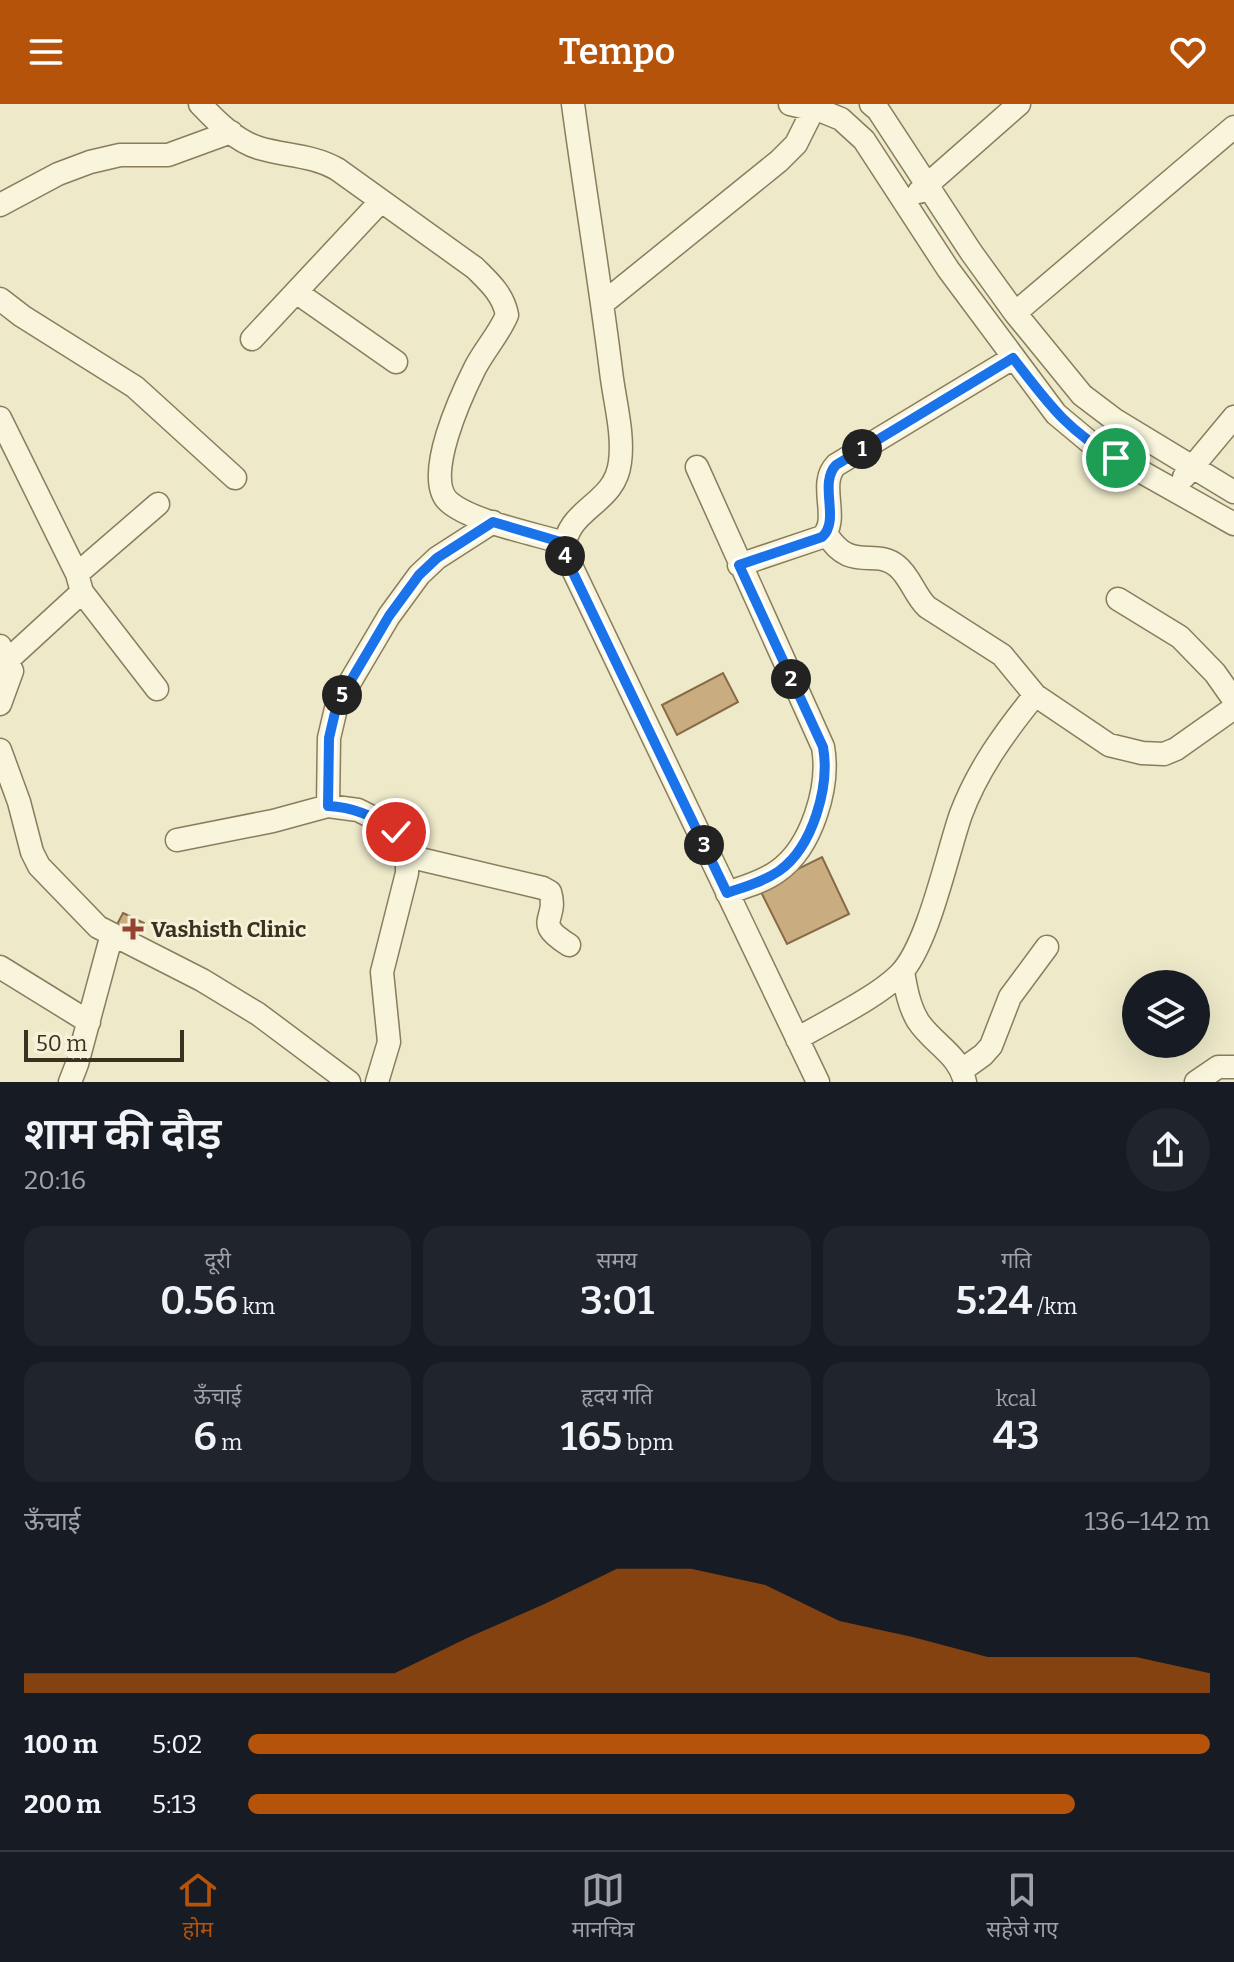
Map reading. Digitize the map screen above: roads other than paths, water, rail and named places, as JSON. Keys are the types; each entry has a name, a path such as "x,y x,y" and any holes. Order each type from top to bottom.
{"street":[{"path":"573,104 602,304 620,463 607,492 571,524 564,543 566,558 818,1082"},
{"path":"790,104 815,107 854,128 948,269 1056,414 1077,434 1234,524"},
{"path":"871,104 1015,313 1082,395 1099,410 1234,492"},
{"path":"905,203 1019,104"},
{"path":"203,105 231,132 258,148 322,161 475,268 505,302 507,315 474,370 445,445 439,468 440,486 450,503 493,522 564,543"},
{"path":"602,304 779,161 796,144 815,107"},
{"path":"1015,313 1234,127"},
{"path":"0,205 58,174 90,162 120,155 168,155 231,132"},
{"path":"252,339 381,201"},
{"path":"296,292 396,362"},
{"path":"0,299 135,387 235,478"},
{"path":"1013,358 836,465 827,478 826,533 835,549 893,563 900,568 927,607 1002,655 1035,695 1109,745 1154,754 1176,749 1234,708"},
{"path":"1172,491 1234,417"},
{"path":"0,418 79,583 157,689"},
{"path":"697,467 823,747 826,766 825,784 817,810 801,846 791,860 778,872 727,893"},
{"path":"0,704 12,671 4,652 158,504"},
{"path":"328,806 329,738 337,704 389,616 419,575 437,558 493,522"},
{"path":"739,565 826,533"},
{"path":"1118,599 1180,637 1205,662 1234,700"},
{"path":"797,1039 903,972 916,949 962,812 979,774 998,741 1035,695"},
{"path":"0,750 39,866 98,927 202,980 247,1007 349,1082"},
{"path":"177,840 273,821 328,806 358,810 396,832 407,856 407,873 382,972 389,1042 377,1082"},
{"path":"407,856 543,888 550,892 553,901 547,922 549,930 569,945"},
{"path":"70,1082 112,934"},
{"path":"903,972 909,1002 917,1019 956,1060 964,1076 991,1046 1010,997 1047,947"},
{"path":"0,967 89,1022"},
{"path":"1196,1082 1218,1067 1234,1067"}],"place":[{"name":"Vashisth Clinic","path":"133,929"}]}
